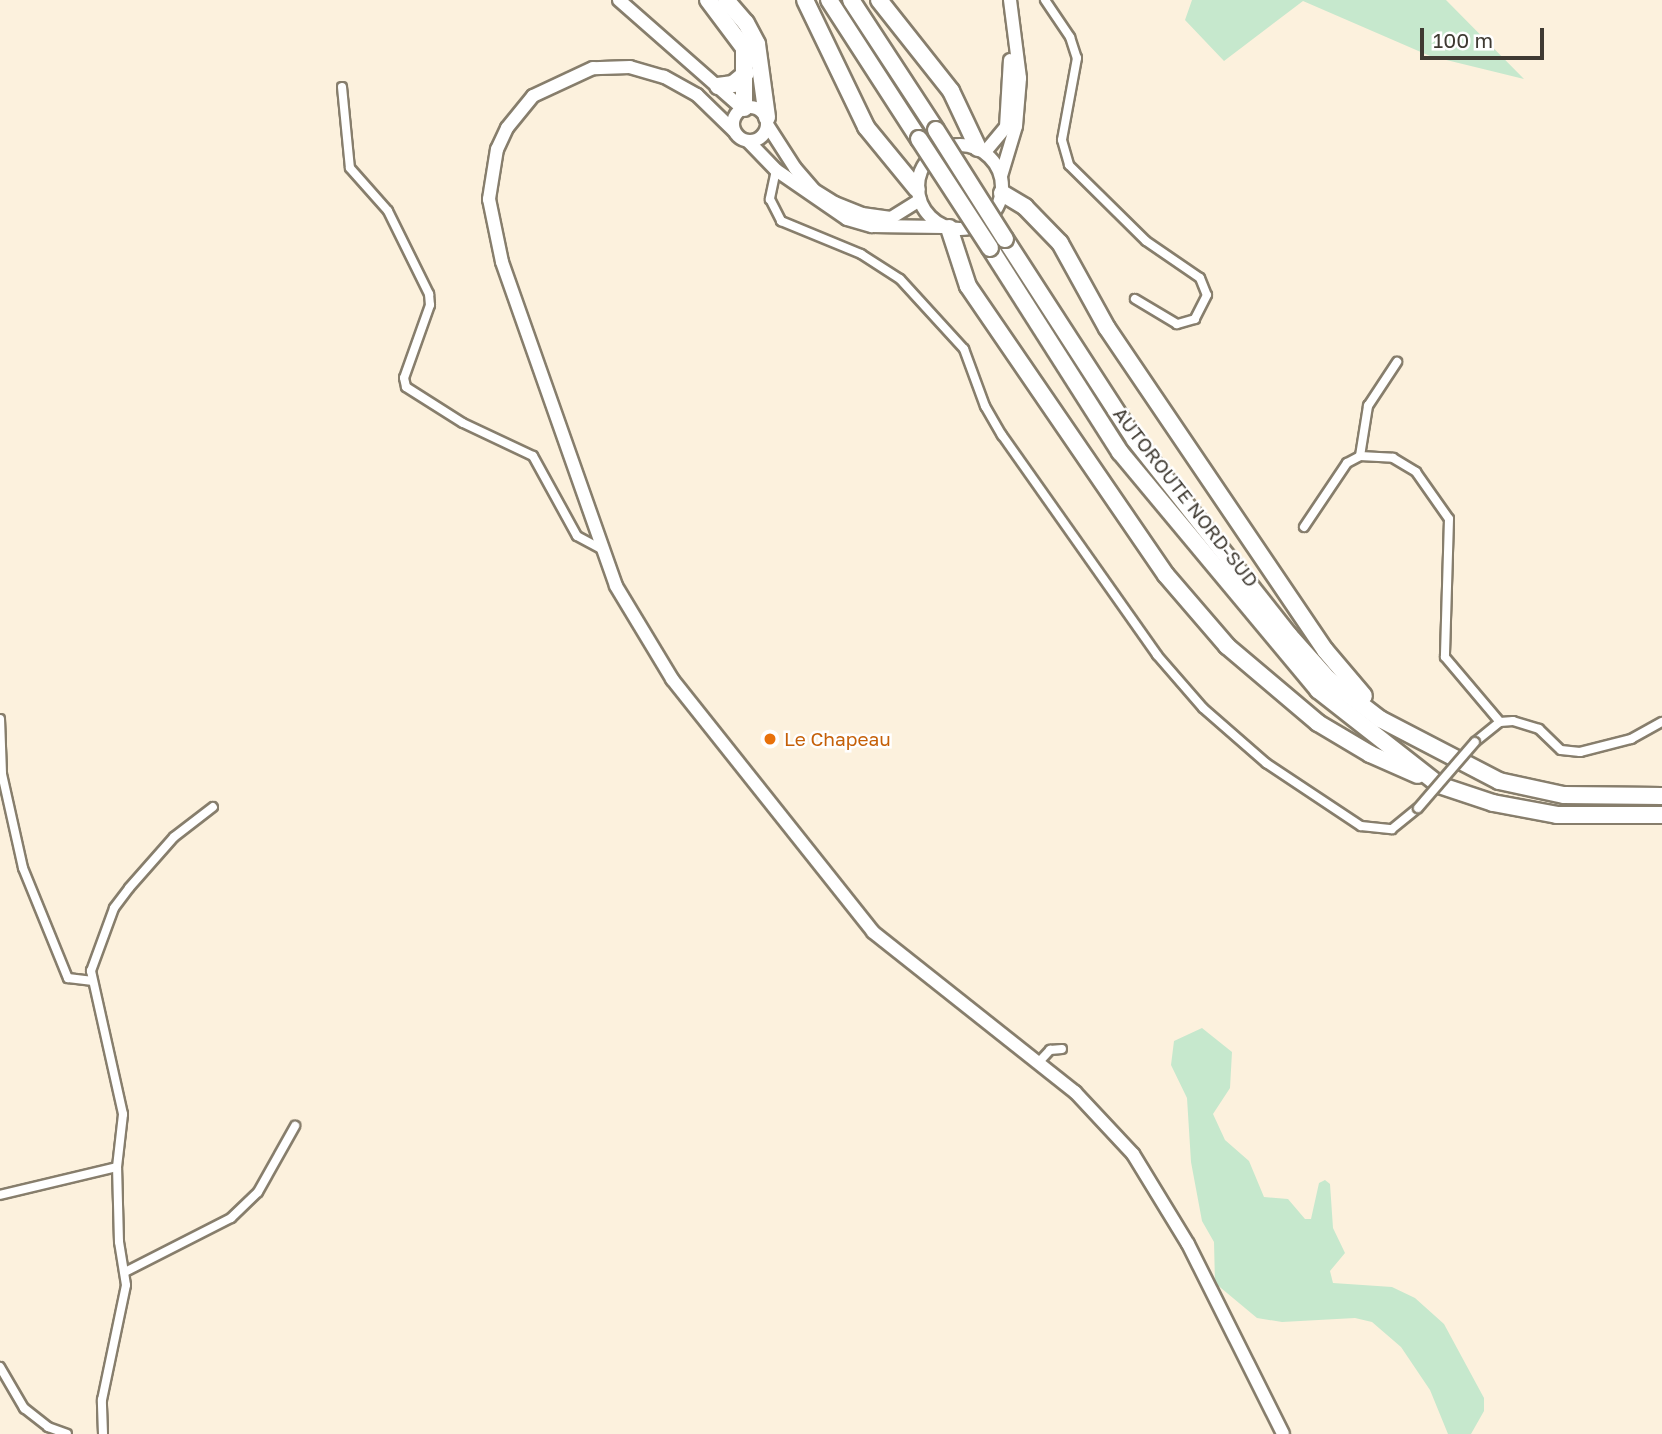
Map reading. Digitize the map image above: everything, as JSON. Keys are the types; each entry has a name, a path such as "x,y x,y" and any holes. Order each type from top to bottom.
{"highway":[{"path":"708,0 740,40 746,73 739,111"},
{"path":"726,0 757,44 767,122"},
{"path":"805,0 866,127 919,194"},
{"name":"AUTOROUTE NORD-SUD","path":"828,0 1120,452 1276,645 1318,690 1439,785 1493,803 1558,815 1662,815"},
{"name":"AUTOROUTE NORD-SUD","path":"851,0 1135,440 1289,635 1328,679 1380,719 1441,754 1499,781 1564,795 1662,796"},
{"path":"879,0 951,91 981,150"},
{"path":"719,86 733,84 746,73"},
{"path":"1002,193 1025,207 1060,243 1107,328 1325,650 1383,714 1441,754"},
{"path":"947,227 968,286 1166,575 1227,646 1318,723 1370,754 1439,785"}],"main road":[{"path":"619,0 719,86 739,111"},
{"path":"981,150 1000,139 1009,117 1011,73 1008,0"},
{"path":"1008,0 1020,78 1016,126 1002,171 1002,193 992,214 980,224 947,227 860,224 813,198 776,170 710,107 678,83 647,70 612,67 572,74 533,96 519,111 497,149 490,175 493,227 502,262 601,549 632,620 672,678 873,932 1038,1063 1108,1126 1163,1200 1283,1434"},
{"path":"710,107 739,111 757,108 801,175 835,203 862,214 891,218 919,194"},
{"path":"734,131 739,111"},
{"path":"748,141 761,138 767,122"},
{"path":"947,227 929,216 919,194 923,166 933,154 955,145 981,150 1002,171 1025,207"}],"street":[{"path":"1045,0 1070,37 1077,58 1062,140 1069,165 1146,241 1200,278 1207,295 1195,319 1177,324 1135,299"},
{"path":"342,86 350,169 388,211 429,294 430,304 404,378 406,387 463,424 533,456 577,536 601,549"},
{"path":"776,170 770,199 782,221 861,254 900,279 964,349 985,406 1002,435 1157,655 1203,708 1266,763 1361,826 1392,828 1418,808 1475,742 1500,722 1522,722 1539,729 1569,752 1631,739 1662,722"},
{"path":"1360,456 1368,406 1397,362"},
{"path":"1304,527 1347,463 1360,456 1393,458 1405,464 1444,507 1450,532 1443,648 1451,667 1500,722"},
{"path":"0,719 2,774 23,868 68,978 91,981"},
{"path":"103,1434 103,1400 120,1326 125,1272 119,1242 117,1167 123,1114 91,981 93,962 121,898 174,837 213,807"},
{"path":"1038,1063 1050,1050 1062,1049"},
{"path":"125,1272 231,1218 258,1192 295,1126"},
{"path":"0,1195 117,1167"},
{"path":"0,1367 24,1408 48,1427 67,1434"}],"green space":[{"path":"1192,0 1446,0 1524,79 1430,56 1303,1 1224,61 1185,20"},
{"path":"1202,1028 1232,1052 1230,1088 1213,1114 1225,1140 1249,1161 1264,1197 1288,1199 1305,1219 1311,1219 1319,1183 1325,1180 1330,1184 1333,1228 1345,1253 1330,1271 1333,1283 1392,1287 1415,1298 1444,1324 1484,1398 1484,1411 1471,1434 1448,1434 1430,1390 1401,1347 1372,1322 1355,1318 1282,1322 1257,1318 1215,1283 1214,1242 1202,1221 1191,1162 1187,1098 1171,1065 1174,1041"}],"place":[{"name":"Le Chapeau","path":"770,739"}]}
